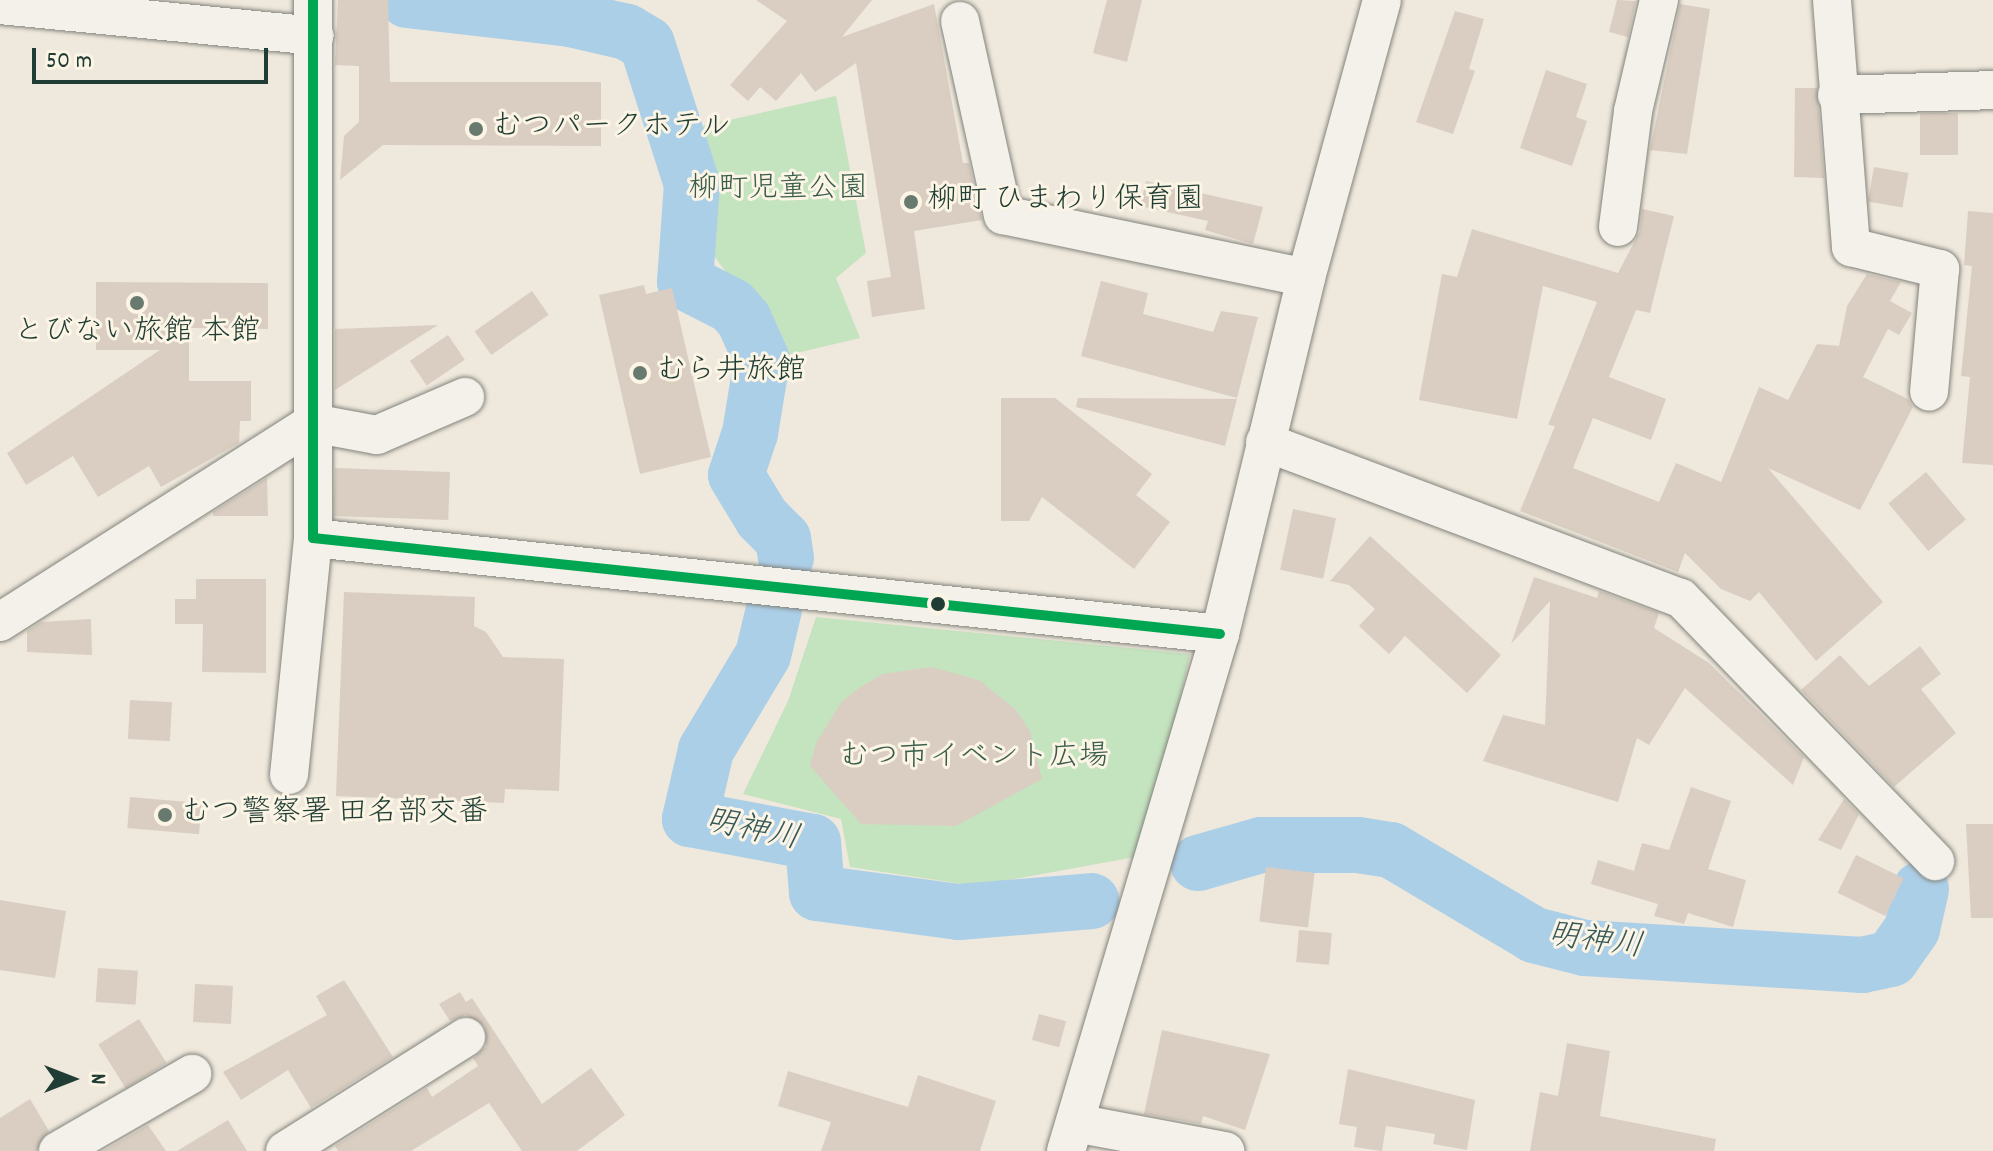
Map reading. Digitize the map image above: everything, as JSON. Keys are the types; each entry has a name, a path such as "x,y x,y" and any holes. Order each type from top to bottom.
{"street":[{"path":"1225,1151 1070,1137 1220,634 1306,278 1382,0"},
{"path":"1618,227 1633,111 1659,0"},
{"path":"1832,0 1851,247 1940,269 1929,392"},
{"path":"0,5 314,18 313,538 289,775"},
{"path":"960,21 1003,215 1306,278"},
{"path":"1837,95 1993,90"},
{"path":"0,622 312,423 377,435 465,397"},
{"path":"1265,442 1681,598 1935,861"},
{"path":"313,538 1220,634"},
{"path":"285,1151 466,1037"},
{"path":"58,1151 192,1074"}],"green space":[{"name":"柳町児童公園","path":"836,96 866,253 836,278 860,338 771,359 750,303 713,255 689,129"},
{"name":"むつ市イベント広場","path":"816,617 1190,654 1146,855 976,886 850,867 841,819 743,794 788,701"}],"building":[{"name":"むつパークホテル","path":"338,0 388,0 390,82 601,82 601,146 383,145 340,180 344,136 359,122 359,66 335,65"},
{"path":"756,0 872,0 842,37 934,4 963,163 969,163 982,220 914,231 925,309 872,317 867,281 891,277 856,63 815,92 801,73 776,101 760,87 748,101 730,85 787,21"},
{"path":"1107,0 1142,0 1127,62 1093,53"},
{"path":"1617,0 1636,1 1628,37 1609,32"},
{"path":"1680,4 1710,9 1687,154 1650,150"},
{"path":"1455,11 1484,19 1469,69 1475,71 1453,134 1416,122"},
{"path":"1546,70 1587,84 1576,117 1587,121 1572,166 1520,148"},
{"path":"1795,88 1817,88 1824,178 1794,177"},
{"path":"1920,113 1958,113 1958,155 1920,155"},
{"path":"1874,167 1908,173 1902,208 1868,201"},
{"path":"1146,181 1263,207 1253,244 1205,230 1208,221 1140,206"},
{"path":"1642,209 1674,216 1650,313 1636,310 1609,377 1666,399 1651,440 1593,418 1573,468 1659,502 1676,463 1721,482 1759,387 1788,400 1817,344 1839,346 1847,306 1867,274 1901,282 1890,301 1912,313 1899,335 1888,329 1863,377 1908,399 1913,407 1860,510 1768,468 1883,602 1816,661 1759,592 1750,601 1721,589 1685,553 1678,572 1520,511 1555,426 1548,425 1597,302 1543,286 1517,419 1419,400 1442,274 1457,277 1472,229 1618,273 1640,231"},
{"path":"1968,211 1993,213 1993,465 1962,463 1970,377 1961,376 1972,266 1964,265"},
{"path":"1101,281 1148,293 1143,314 1213,332 1221,311 1258,317 1237,398 1081,356"},
{"path":"96,282 268,283 268,329 189,328 189,381 251,381 251,421 240,421 239,443 161,487 149,466 98,497 73,456 26,485 7,453 160,350 96,350"},
{"path":"644,285 646,294 672,288 711,457 640,474 599,295"},
{"path":"532,291 549,315 491,355 475,331"},
{"path":"438,325 335,390 335,329"},
{"path":"448,335 465,360 427,386 410,361"},
{"path":"1001,398 1055,398 1152,474 1136,495 1170,522 1134,569 1042,497 1029,521 1001,521"},
{"path":"1078,398 1237,399 1225,446 1076,407"},
{"path":"335,468 450,472 448,520 333,516"},
{"path":"1926,472 1966,519 1928,551 1888,503"},
{"path":"267,478 268,516 213,516 213,512"},
{"path":"1293,509 1336,518 1323,579 1280,570"},
{"path":"1370,536 1501,655 1467,693 1405,636 1389,654 1359,626 1375,609 1349,585 1330,581"},
{"path":"1534,577 1597,598 1599,591 1659,613 1654,628 1709,663 1804,757 1793,785 1685,688 1649,745 1637,738 1618,802 1483,761 1503,715 1545,725 1550,601 1511,644"},
{"path":"196,579 266,579 266,673 202,672 203,624 175,624 175,599 196,599"},
{"path":"344,592 475,597 474,626 486,632 503,657 564,659 559,791 505,789 504,803 336,796"},
{"path":"91,619 92,655 27,652 27,631 41,622"},
{"path":"1920,646 1941,674 1921,689 1956,733 1894,787 1801,690 1840,655 1869,686"},
{"path":"931,667 979,680 1016,710 1030,731 1042,779 956,826 861,824 810,766 816,743 842,701 862,686 883,674"},
{"path":"130,700 172,702 170,741 128,739"},
{"path":"1691,787 1731,801 1708,869 1746,880 1733,927 1688,913 1684,924 1654,916 1658,904 1591,884 1598,860 1634,871 1642,843 1669,850"},
{"name":"むつ警察署 田名部交番","path":"130,797 202,803 199,834 127,828"},
{"path":"1844,799 1859,814 1841,850 1818,840"},
{"path":"1966,824 1993,824 1993,918 1971,918"},
{"path":"1856,855 1904,878 1885,916 1838,893"},
{"path":"1266,867 1315,873 1308,928 1259,922"},
{"path":"0,900 66,911 55,978 0,970"},
{"path":"1299,930 1332,933 1329,965 1296,962"},
{"path":"98,968 138,971 136,1005 96,1002"},
{"path":"344,980 393,1057 311,1108 288,1070 241,1100 223,1072 327,1015 316,996"},
{"path":"195,984 233,986 231,1024 193,1022"},
{"path":"460,992 466,1002 472,998 542,1104 591,1068 625,1115 577,1151 522,1151 489,1103 411,1151 338,1151 335,1146 427,1088 432,1097 478,1066 473,1058 486,1047 485,1026 466,1015 450,1021 439,1004"},
{"path":"1039,1014 1066,1021 1059,1047 1032,1040"},
{"path":"139,1019 167,1063 126,1089 98,1044"},
{"path":"1162,1030 1270,1054 1245,1130 1203,1116 1201,1124 1144,1114"},
{"path":"1567,1043 1610,1051 1600,1116 1716,1139 1714,1151 1530,1151 1540,1092 1558,1096"},
{"path":"1348,1069 1475,1100 1467,1150 1433,1144 1435,1134 1386,1126 1382,1151 1354,1147 1357,1127 1339,1124"},
{"path":"788,1071 908,1107 918,1075 996,1101 980,1151 821,1151 831,1122 778,1106"},
{"path":"30,1099 49,1131 36,1151 0,1151 0,1118"},
{"path":"228,1120 247,1151 177,1151"},
{"path":"148,1125 166,1151 103,1151 110,1147"}],"waterway":[{"name":"明神川","path":"407,0 570,19 627,32 647,44 692,184 685,282 732,306 744,320 762,360 750,433 736,475 762,518 783,539 786,558"},
{"name":"明神川","path":"774,609 763,655 706,750 690,819 813,842 817,893 959,912 1092,901"},
{"name":"明神川","path":"1198,863 1261,845 1358,845 1391,850 1534,935 1585,948 1862,965 1891,959 1912,929 1921,889"}],"transit line":[{"path":"313,0 313,538 1220,634"}],"place":[{"name":"むつパークホテル","path":"476,129"},
{"name":"柳町 ひまわり保育園","path":"911,202"},
{"name":"とびない旅館 本館","path":"137,303"},
{"name":"むら井旅館","path":"640,373"},
{"name":"むつ警察署 田名部交番","path":"165,815"}]}
